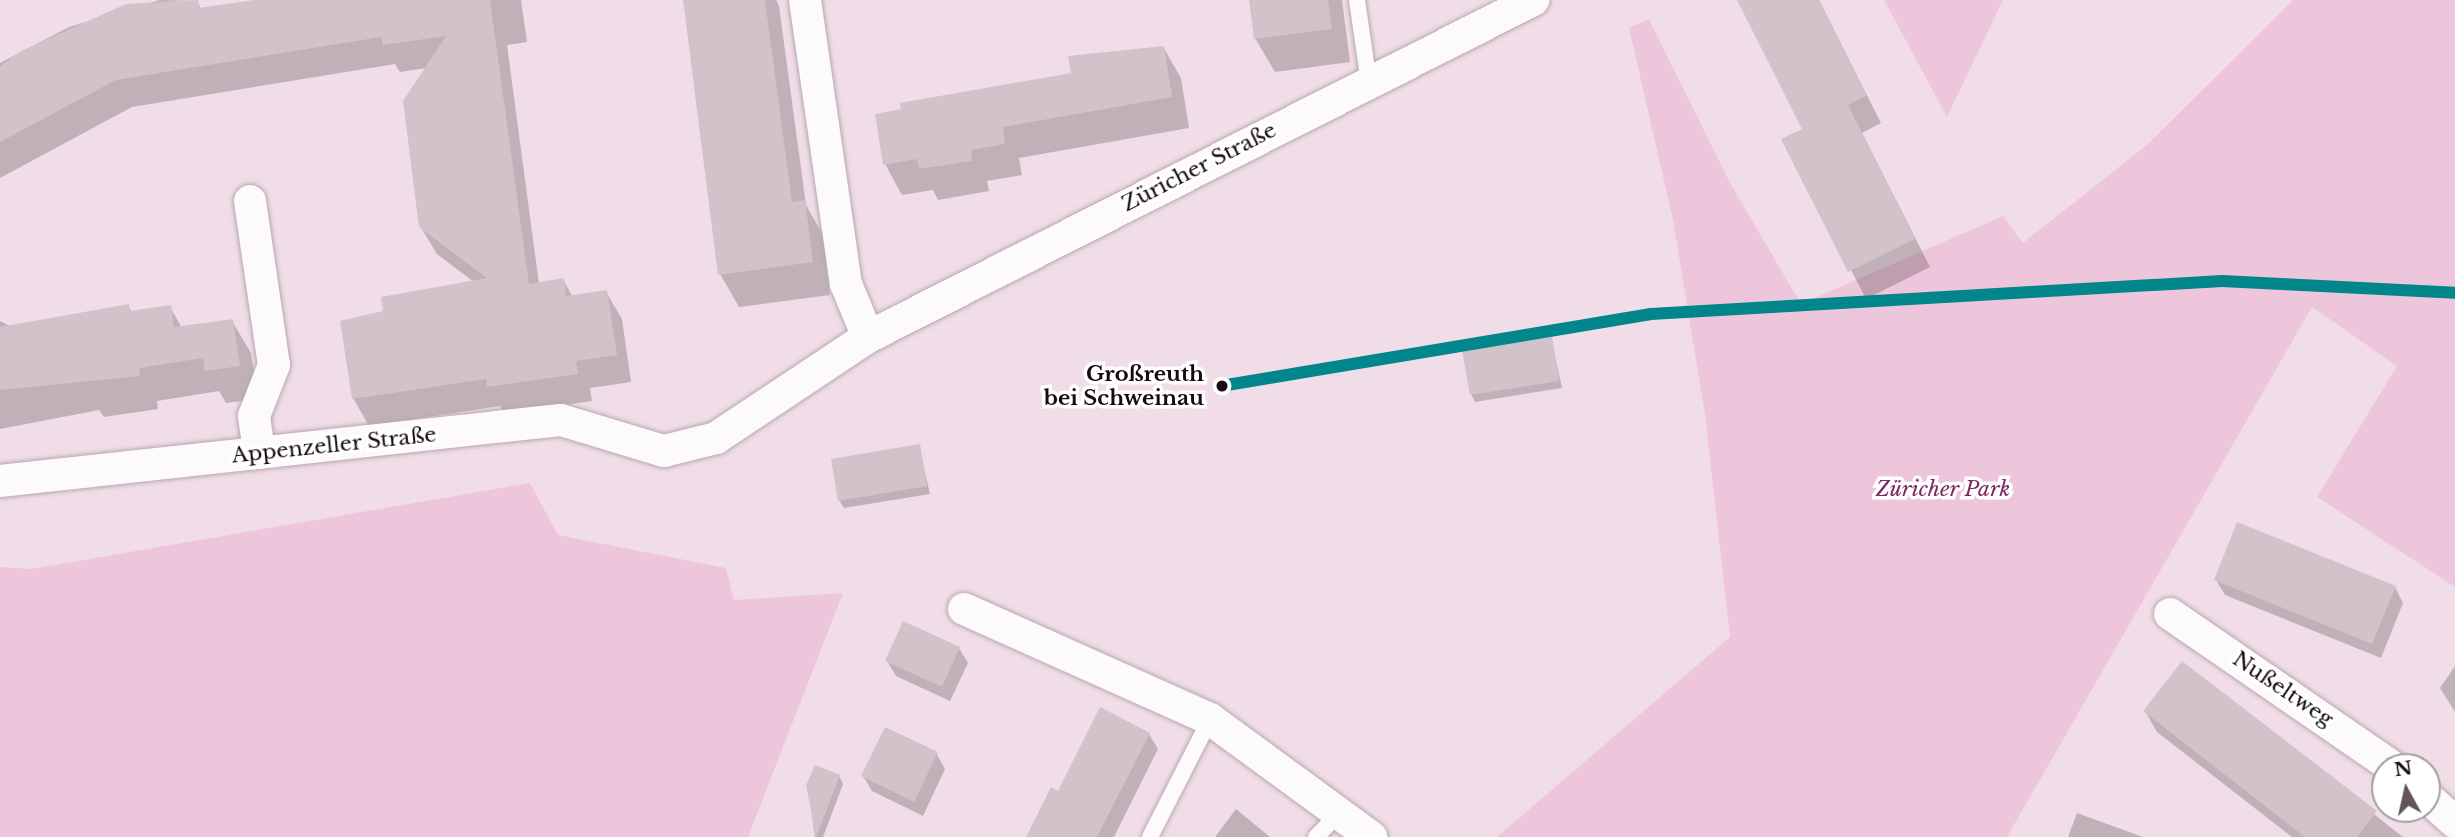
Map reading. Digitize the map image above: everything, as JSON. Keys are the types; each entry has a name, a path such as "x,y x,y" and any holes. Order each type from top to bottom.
{"street":[{"path":"805,0 846,284 867,337"},
{"name":"Züricher Straße","path":"664,451 716,438 867,337 1533,0"},
{"path":"250,201 274,365 254,416 258,453"},
{"name":"Appenzeller Straße","path":"0,481 561,420 664,451"},
{"path":"964,609 1210,719 1341,811 1371,837"},
{"name":"Nußeltweg","path":"2171,614 2373,753"},
{"path":"2441,810 2455,822"}],"lane":[{"path":"1357,0 1369,83"},
{"path":"1150,837 1210,719"},
{"path":"1316,837 1341,811"}],"green space":[{"path":"1884,0 2003,0 1947,117"},
{"name":"Züricher Park","path":"2293,0 2455,0 2455,587 2317,497 2397,366 2312,307 2007,837 1497,837 1730,637 1705,415 1673,220 1629,28 1649,19 1729,181 1801,304 2003,216 2023,243 2148,144"},
{"path":"530,483 558,535 726,568 734,600 843,593 748,837 0,837 0,567 31,569"}],"building":[{"path":"198,0 199,8 254,0 490,0 529,284 564,278 566,296 607,290 617,355 576,361 578,374 487,387 486,379 352,399 340,321 383,311 381,297 487,278 419,227 403,101 446,36 383,45 381,37 116,80 0,142 0,67 19,52 126,4"},
{"path":"683,0 765,0 792,202 805,200 813,262 718,275"},
{"path":"1249,0 1328,0 1332,29 1254,39"},
{"path":"1737,0 1819,0 1867,95 1848,105 1915,239 1848,272 1781,139 1802,129"},
{"path":"1164,46 1172,97 1003,127 1005,144 971,150 972,161 919,169 917,159 883,165 875,114 901,109 900,103 1071,73 1068,56"},
{"path":"129,304 130,311 171,305 174,327 233,319 240,366 205,371 203,358 139,368 140,376 0,390 0,327"},
{"path":"1552,336 1559,381 1470,395 1462,350"},
{"path":"920,444 927,486 838,501 831,459"},
{"path":"2237,522 2396,586 2372,644 2214,580"},
{"path":"903,621 960,647 942,687 885,661"},
{"path":"2182,661 2371,806 2371,819 2357,837 2305,837 2143,711"},
{"path":"1100,707 1150,733 1097,837 1026,837 1051,787 1058,791"},
{"path":"885,727 938,752 914,802 861,776"},
{"path":"815,765 840,775 816,837 806,785"}],"transit line":[{"path":"1221,386 1651,314 2222,281 2455,293"}],"place":[{"name":"Großreuth bei Schweinau","path":"1222,386"}]}
